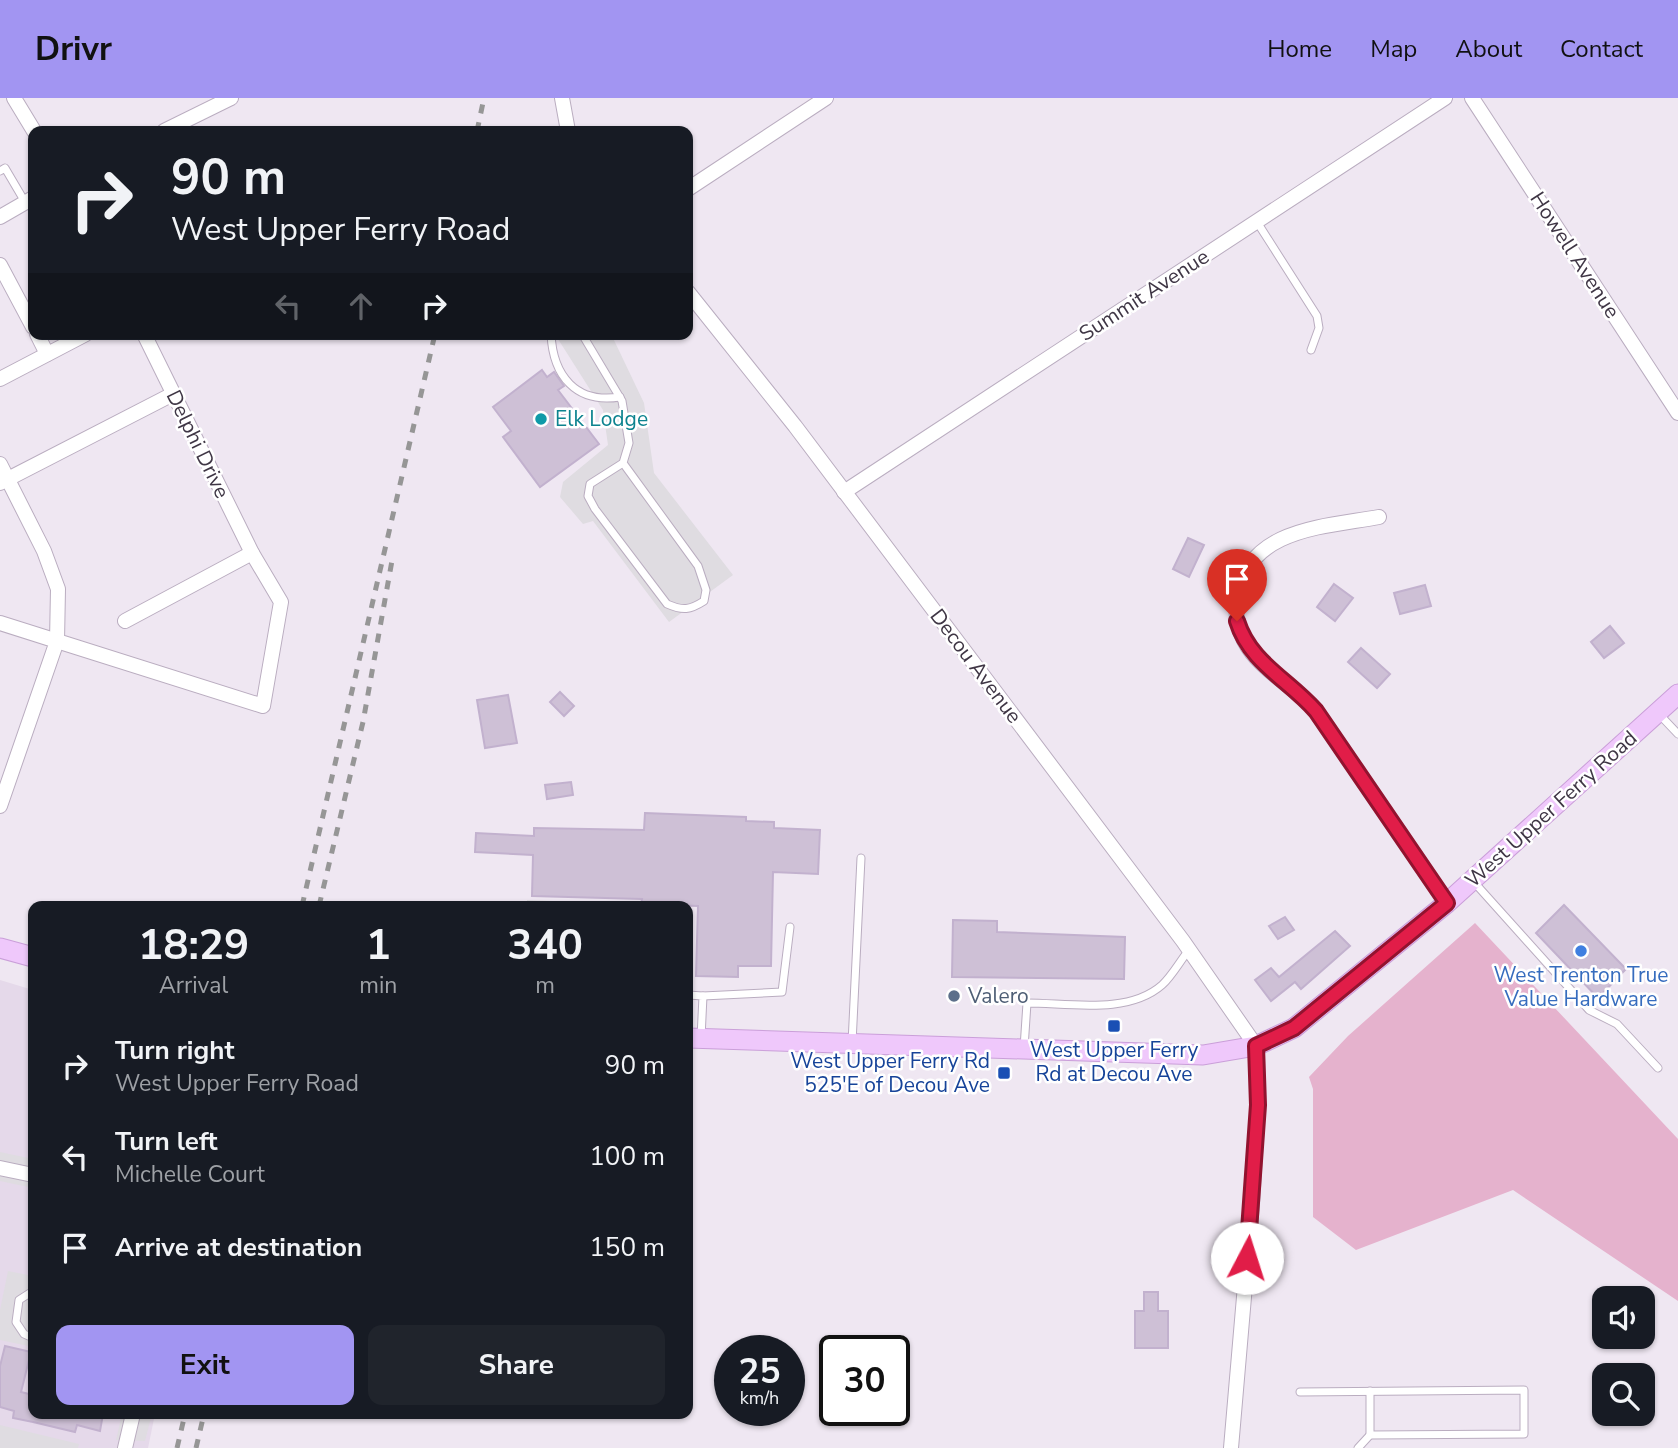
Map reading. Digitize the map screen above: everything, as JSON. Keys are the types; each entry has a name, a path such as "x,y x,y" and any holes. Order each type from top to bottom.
{"main road":[{"name":"West Upper Ferry Road","path":"694,1038 1203,1055 1256,1046 1294,1028 1447,903 1678,694"},
{"path":"0,948 28,956"}],"street":[{"path":"14,98 31,126"},
{"path":"174,126 231,98"},
{"path":"562,98 567,126"},
{"path":"693,186 826,98"},
{"name":"Summit Avenue","path":"844,492 1445,98"},
{"name":"Howell Avenue","path":"1472,98 1678,412"},
{"path":"0,217 28,201"},
{"path":"0,265 28,318"},
{"name":"Decou Avenue","path":"693,298 844,492 1189,950 1256,1046"},
{"path":"40,340 47,354"},
{"path":"0,379 74,340"},
{"name":"Delphi Drive","path":"57,641 263,706 281,602 252,553 147,340"},
{"path":"4,481 173,394"},
{"path":"0,464 4,481 44,551 58,589 57,641 0,806"},
{"path":"1380,517 1300,531 1269,544 1256,555 1242,578 1236,603 1237,621 1251,652 1262,665 1300,692 1316,711 1447,903"},
{"path":"125,621 252,553"},
{"path":"0,623 57,641"},
{"path":"1231,1448 1258,1105 1256,1046"},
{"path":"0,1168 28,1174"},
{"path":"125,1448 132,1419"}],"lane":[{"path":"0,171 5,168 28,199"},
{"path":"1256,221 1317,316 1319,328 1311,350"},
{"path":"552,340 555,363 571,385 585,396 601,400 620,397"},
{"path":"586,340 620,397 629,443 623,463 590,484 588,496 667,604 681,610 693,608 704,601 706,590 698,566 623,463"},
{"path":"1657,712 1678,734"},
{"path":"852,1043 861,858"},
{"path":"1473,880 1589,1010 1617,1024 1658,1068"},
{"path":"693,995 782,992 790,927"},
{"path":"1024,1049 1027,1003 1115,1004 1133,999 1161,986 1189,950"},
{"path":"694,1038 703,996"},
{"path":"28,1294 19,1300 16,1322 28,1336"},
{"path":"1300,1392 1524,1390 1524,1434 1370,1435"},
{"path":"1358,1448 1370,1435 1370,1391"}],"shaded area":[{"path":"559,340 614,340 644,403 654,473 733,575 669,622 593,521 583,524 560,497 563,482 608,445 603,410"},
{"path":"1475,923 1678,1139 1678,1301 1513,1190 1356,1250 1313,1217 1313,1089 1309,1077 1348,1036"},
{"path":"0,980 28,988 28,1419 154,1419 148,1448 0,1448"},
{"path":"0,1152 28,1158 28,1187 0,1181"},
{"path":"8,1271 28,1275 28,1346 0,1340 0,1310"},
{"path":"121,1419 151,1419 145,1441 116,1440"},
{"path":"0,1425 79,1444 78,1448 0,1448"}],"building":[{"name":"Elk Lodge","path":"542,370 547,377 554,372 564,386 558,390 599,444 540,487 503,437 511,431 493,407"},
{"path":"1188,538 1204,545 1189,577 1173,569"},
{"path":"1334,584 1353,598 1335,621 1317,607"},
{"path":"1425,585 1431,606 1400,614 1394,593"},
{"path":"1610,626 1624,643 1604,658 1591,642"},
{"path":"1361,648 1390,674 1377,688 1348,662"},
{"path":"560,692 574,706 564,716 550,702"},
{"path":"508,695 517,743 485,748 477,700"},
{"path":"571,782 573,795 547,799 545,785"},
{"path":"645,813 746,817 746,821 774,822 774,828 820,830 818,874 773,872 771,966 738,966 738,977 696,976 698,906 693,906 693,901 532,896 533,855 475,852 476,833 534,836 534,828 644,830"},
{"name":"West Trenton True Value Hardware","path":"1564,905 1626,969 1598,998 1536,933"},
{"path":"1285,917 1294,930 1278,939 1269,926"},
{"path":"953,920 997,921 997,932 1125,937 1124,979 952,977"},
{"path":"1335,931 1350,946 1301,989 1295,982 1271,1001 1255,980 1271,968 1279,977"},
{"path":"1144,1292 1158,1292 1158,1311 1168,1311 1168,1348 1135,1348 1135,1311 1144,1311"},
{"path":"5,1346 28,1351 28,1364 21,1392 28,1394 28,1419 102,1419 100,1431 77,1425 75,1432 13,1418 14,1411 0,1407 0,1366"}],"railway":[{"path":"478,126 484,98"},
{"path":"303,901 434,340"},
{"path":"320,901 363,722 393,555"},
{"path":"177,1448 184,1419"},
{"path":"196,1448 203,1419"}],"place":[{"name":"Elk Lodge","path":"541,419"},
{"name":"West Trenton True Value Hardware","path":"1581,951"},
{"name":"Valero","path":"954,996"},
{"name":"West Upper Ferry Rd at Decou Ave","path":"1114,1026"},
{"name":"West Upper Ferry Rd 525'E of Decou Ave","path":"1004,1073"}],"route":[{"path":"1237,621 1242,637 1262,665 1300,692 1316,711 1447,903 1294,1028 1256,1046 1258,1105 1247,1258"}]}
